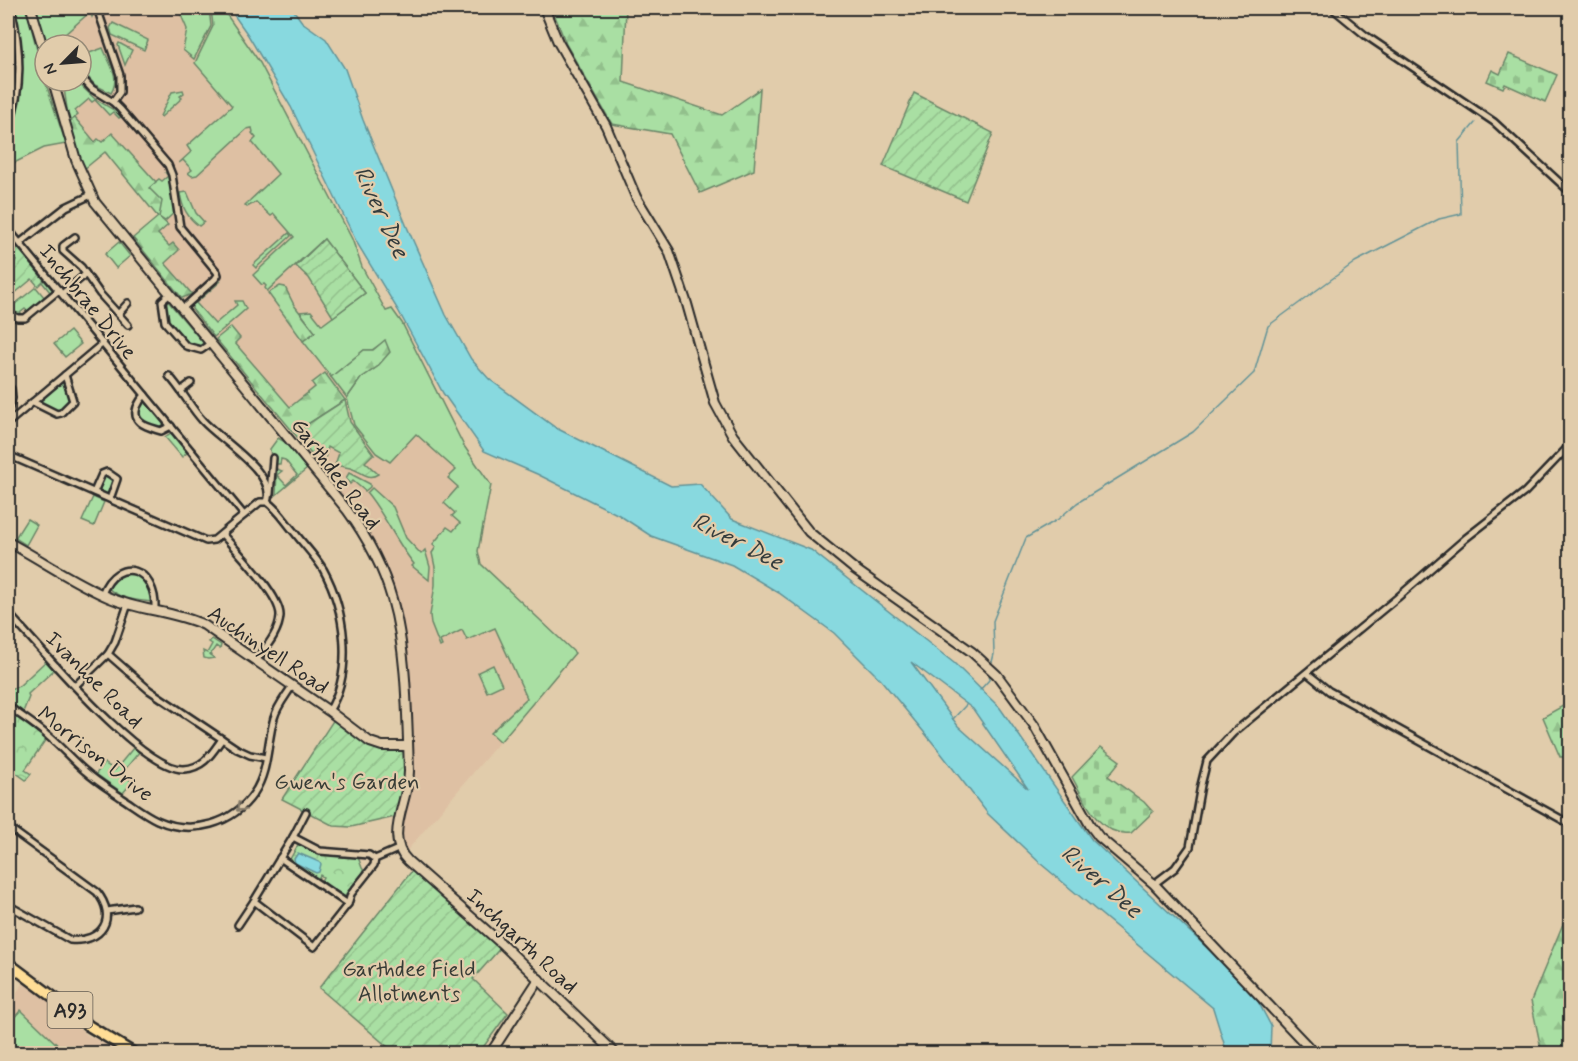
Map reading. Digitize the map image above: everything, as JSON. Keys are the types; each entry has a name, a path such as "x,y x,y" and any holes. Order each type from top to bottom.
{"main road":[{"name":"A93","path":"8,963 89,1026 135,1053"}],"street":[{"path":"8,128 16,105 20,74 17,37 11,8"},
{"path":"31,8 39,33"},
{"path":"97,8 120,75 120,92 113,102"},
{"path":"544,8 558,42 606,126 636,197 669,251 687,304 715,403 732,436 809,532 853,568 972,652 997,675 1034,725 1099,837 1155,884 1314,1053"},
{"path":"1332,8 1365,35 1494,122 1570,192"},
{"path":"93,89 113,102 168,165 172,175 180,227 217,272 215,279 182,309"},
{"name":"Garthdee Road","path":"56,93 76,160 91,195 347,510 370,548 390,591 398,624 404,680 407,746 408,783 397,833 400,852"},
{"path":"20,243 66,207 91,195"},
{"name":"Inchbrae Drive","path":"8,230 244,515"},
{"path":"75,237 63,246 63,251 86,274 104,299 128,325"},
{"path":"8,314 25,318 86,274"},
{"path":"170,294 162,301 165,322 186,346 201,350 211,343"},
{"path":"119,313 128,303"},
{"path":"8,423 103,343"},
{"path":"33,402 57,414 61,413 73,401 65,375"},
{"path":"169,376 182,390 204,423 255,469 267,486 270,495"},
{"path":"182,390 191,383"},
{"path":"8,386 11,389 12,398 8,411"},
{"path":"145,395 140,400 135,413 139,423 161,431 171,426"},
{"path":"1155,884 1175,868 1190,847 1201,785 1208,761 1233,733 1466,538 1525,492 1570,445"},
{"path":"8,455 201,540 210,541 222,534 260,502 267,502 277,511 317,561 336,600 342,636 342,670 340,686 329,711"},
{"path":"267,502 272,492 273,458"},
{"path":"94,492 102,474 108,472 117,479 110,499"},
{"path":"222,534 261,580 279,608 277,630 256,661"},
{"name":"Auchinyell Road","path":"8,542 102,594 128,604 186,617 204,625 376,745 407,746"},
{"path":"102,594 111,578 121,572 134,571 147,578 153,587 155,610"},
{"path":"75,686 108,654 115,642 128,604"},
{"name":"Ivanhoe Road","path":"8,613 112,725 173,768 186,769 201,764 207,760 222,739"},
{"path":"108,654 148,690 237,749 250,755 266,758"},
{"path":"1307,673 1329,691 1570,824"},
{"name":"Morrison Drive","path":"8,706 48,735 87,772 155,820 185,827 197,827 230,816 255,792 264,773 274,716 292,686"},
{"path":"238,925 306,813"},
{"path":"8,827 98,892 104,900 107,911 106,922 93,938 82,941 70,940 8,905"},
{"path":"293,837 320,851 369,855 375,858 400,852"},
{"name":"Inchgarth Road","path":"400,852 616,1053"},
{"path":"280,858 348,904"},
{"path":"254,901 314,946 348,904 351,894 374,866 375,858"},
{"path":"107,911 135,907"},
{"path":"490,1053 539,979"}],"shaded area":[{"path":"35,8 222,8 260,63 352,239 362,267 386,311 392,309 402,323 464,446 491,485 478,551 481,564 575,653 405,853 399,832 411,784 412,706 403,619 392,581 362,523 323,468 324,462 316,460 133,238 158,217 105,152 76,148 65,93 93,93 93,33 44,33"},
{"path":"24,983 60,1009 87,1035 124,1053 8,1054 8,1003"}],"green space":[{"path":"13,8 26,8 33,35 33,93 49,93 66,144 44,148 8,166 8,135 17,106 22,74 20,36"},
{"path":"35,8 92,8 94,12 92,17 90,12 66,33 44,33"},
{"path":"178,8 209,8 211,26 194,59 183,50 187,29"},
{"path":"211,8 222,8 260,63 352,239 362,267 386,311 392,309 402,323 464,446 491,485 478,551 481,564 575,653 500,742 490,733 527,698 495,628 467,640 462,630 440,641 442,646 440,647 431,624 430,615 435,585 432,553 436,547 433,544 447,527 453,531 460,523 452,516 455,513 444,503 458,487 448,478 456,470 416,434 390,462 376,453 354,425 347,398 361,378 377,367 385,341 372,350 364,350 331,377 303,341 315,332 300,312 311,311 322,325 365,293 324,239 267,291 266,286 262,285 253,275 294,237 274,214 271,216 256,202 247,207 245,205 278,174 252,142 256,138 252,133 252,128 247,129 197,175 192,176 188,173 192,170 183,160 179,163 191,152 187,146 232,106 195,63 213,26"},
{"path":"552,8 626,8 623,82 722,115 760,89 754,170 700,193 670,134 612,124 566,44"},
{"path":"113,23 148,40 144,50 112,35 110,28"},
{"path":"119,43 132,50 125,65 118,45"},
{"path":"103,48 111,65 115,81 111,93 93,83 93,52"},
{"path":"1509,54 1557,75 1545,102 1505,84 1503,88 1487,81 1492,70 1500,74"},
{"path":"183,90 184,93 180,96 182,98 161,117 172,92"},
{"path":"65,93 89,93 121,117 119,118 113,112 109,115 95,100 92,102 89,99 75,111 78,115 69,122"},
{"path":"914,93 993,133 966,201 883,166"},
{"path":"75,118 95,142 98,139 102,142 112,133 156,182 149,188 162,201 159,217 168,225 158,234 169,246 173,243 179,250 165,263 192,294 182,298 133,238 158,217 105,152 83,170 69,122"},
{"path":"165,172 169,176 175,212 165,221 159,217 149,187 159,179 162,181 168,176"},
{"path":"187,192 196,213 204,222 199,226 188,215 182,203 180,193"},
{"path":"289,233 291,236 256,268 253,265"},
{"path":"324,239 365,293 333,317 309,278 296,266"},
{"path":"119,242 130,256 116,268 105,254"},
{"path":"18,248 44,280 38,286 32,279 8,299 8,268 16,261 11,254"},
{"path":"44,280 54,292 29,313 25,309 16,316 8,312 8,306 10,308 36,287 44,297 50,292 42,282"},
{"path":"221,281 196,303 215,324 237,305 235,301 242,301 246,309 214,337 192,309 192,304"},
{"path":"280,286 285,287 294,305 315,332 303,341 268,293"},
{"path":"167,300 205,345 200,348 186,344 166,318 164,303"},
{"path":"231,327 240,338 235,343 290,407 315,387 312,383 325,373 345,400 294,433 216,339"},
{"path":"70,331 81,344 65,357 54,344"},
{"path":"385,340 390,352 377,367 361,378 347,398 331,377 364,350 373,350"},
{"path":"62,383 66,385 69,403 59,411 42,405 41,401"},
{"path":"345,400 350,422 374,455 365,462 378,474 374,476 367,476 354,469 335,465 339,453 328,447 324,462 316,460 294,433"},
{"path":"144,401 165,426 161,429 143,422 137,414"},
{"path":"171,433 187,453 182,457 165,437"},
{"path":"278,438 285,442 307,469 276,495 277,469 282,471 277,475 286,485 297,475 285,460 281,459 280,464 275,464 276,458 271,458 270,449"},
{"path":"349,473 370,484 370,487 365,491 353,481 350,484 346,478"},
{"path":"107,475 115,482 109,495 98,489 104,476"},
{"path":"372,488 393,507 406,538 421,554 425,550 430,567 429,580 412,566 414,564 367,493"},
{"path":"93,497 104,502 94,526 82,521"},
{"path":"27,519 37,525 26,545 15,538"},
{"path":"128,572 146,582 151,591 152,602 134,600 116,594 108,587 116,577"},
{"path":"212,639 221,645 220,649 216,646 210,655 214,658 204,658 203,651 207,653 212,644 209,642"},
{"path":"46,661 54,670 28,694 23,712 8,701 8,690 19,686"},
{"path":"493,665 502,685 487,692 478,672"},
{"path":"1570,702 1570,757 1560,757 1543,717"},
{"path":"8,710 46,739 25,770 31,774 26,780 8,767"},
{"name":"Gwen's Garden","path":"336,716 370,742 407,746 409,771 399,816 351,827 334,826 282,799"},
{"path":"134,747 140,751 122,773 132,782 123,793 96,774 104,763 115,770"},
{"path":"1101,747 1120,761 1108,776 1144,802 1153,812 1131,833 1120,833 1101,823 1088,806 1072,777"},
{"path":"299,843 313,851 327,855 358,857 365,872 346,897 342,897 321,881 323,877 320,875 318,879 313,878 289,861"},
{"name":"Garthdee Field Allotments","path":"415,867 503,945 473,979 508,1013 479,1053 395,1053 319,988"},
{"path":"1570,907 1570,1053 1542,1053 1531,1001"},
{"path":"21,1010 66,1053 8,1053 8,1024"}],"water":[{"name":"River Dee","path":"229,8 292,8 302,22 326,39 345,69 363,120 446,315 471,359 489,379 556,428 671,486 700,484 732,519 811,550 954,663 1000,708 1092,840 1252,990 1271,1026 1270,1053 1227,1053 1213,1008 1041,864 988,814 881,680 834,633 779,593 732,565 651,536 619,515 537,474 484,451 443,393 398,310 357,243 291,107","holes":["911,662 973,709 1028,789 958,726"]},
{"path":"298,853 319,862 321,864 319,872 316,873 295,863 294,859"}],"waterway":[{"path":"1057,520 1077,503 1193,432 1254,373 1268,326 1355,262 1439,219 1461,214 1459,142 1475,123"},
{"path":"992,662 994,654 993,621 1026,538 1055,521"},
{"path":"980,690 989,680 990,674"},
{"path":"953,719 966,705"}]}
